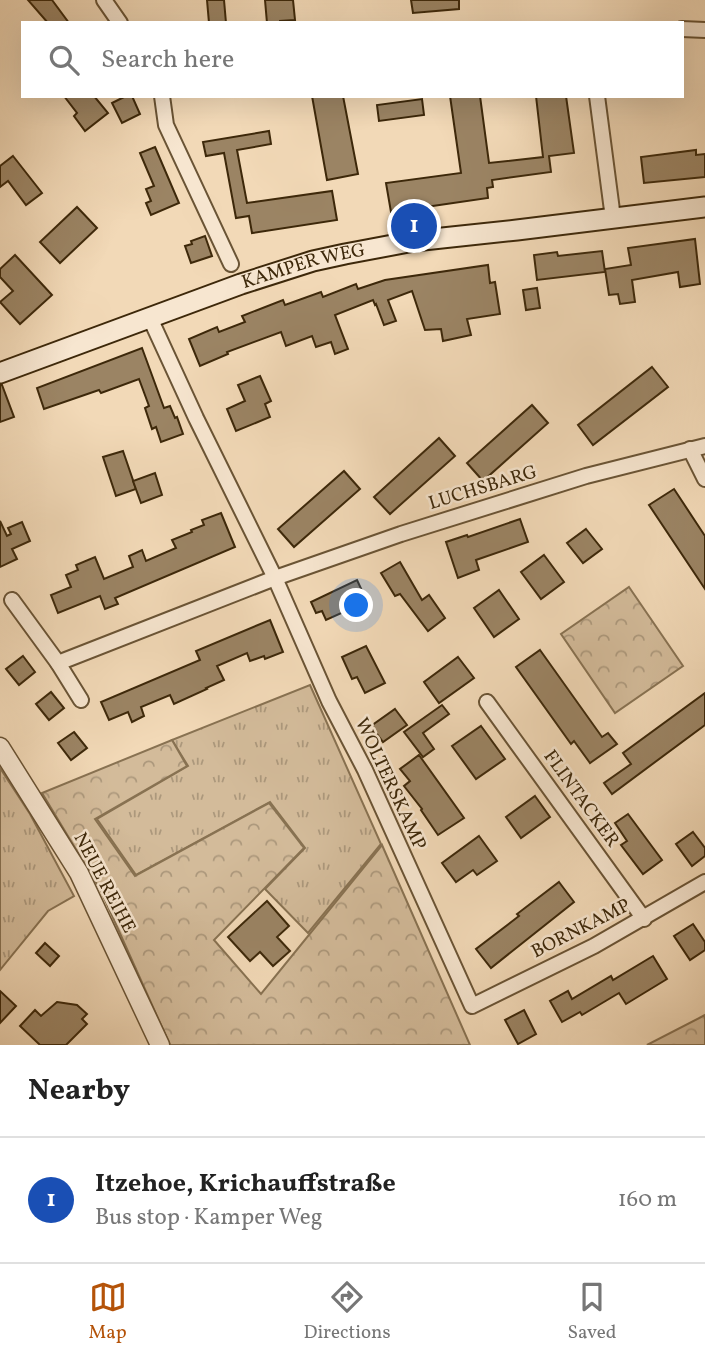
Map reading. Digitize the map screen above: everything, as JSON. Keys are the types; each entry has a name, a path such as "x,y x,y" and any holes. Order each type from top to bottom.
{"main road":[{"name":"KAMPER WEG","path":"0,373 241,284 313,261 414,241 705,207"}],"street":[{"path":"104,0 119,21"},
{"path":"684,29 705,30"},
{"path":"162,98 166,125 231,264"},
{"path":"597,98 613,218"},
{"name":"WOLTERSKAMP","path":"149,318 275,578 329,701 365,770 472,1006"},
{"path":"698,447 705,479"},
{"name":"LUCHSBARG","path":"275,578 542,489 698,447"},
{"path":"58,663 275,578"},
{"path":"12,600 81,700"},
{"name":"FLINTACKER","path":"487,702 644,919"},
{"name":"NEUE REIHE","path":"0,747 79,873 160,1045"},
{"name":"BORNKAMP","path":"472,1006 594,946 705,882"}],"green space":[{"path":"629,587 683,666 615,713 561,634"},
{"path":"310,685 381,844 308,933 265,889 305,848 270,802 136,875 97,819 188,766 172,740"},
{"path":"172,740 187,766 95,819 135,876 269,803 304,848 214,940 261,994 382,845 470,1045 170,1045 101,891 42,793"},
{"path":"0,768 30,814 74,896 48,911 0,970"},
{"path":"705,1015 705,1045 647,1045"}],"building":[{"path":"28,0 52,0 68,21 46,21"},
{"path":"207,0 224,0 226,21 209,21"},
{"path":"265,0 293,0 295,20 267,21"},
{"path":"411,0 459,0 459,9 413,13"},
{"path":"66,98 96,98 108,113 85,131 74,116 77,113"},
{"path":"122,98 133,98 140,114 122,123 112,103"},
{"path":"312,98 343,98 358,174 327,180"},
{"path":"450,98 480,98 489,163 543,157 536,98 566,98 574,153 549,156 551,172 492,180 493,187 487,188 488,198 391,212 386,183 461,173"},
{"path":"422,99 424,115 379,121 377,105"},
{"path":"269,131 271,144 237,150 247,203 332,191 337,220 252,233 249,216 236,218 224,153 206,156 203,142"},
{"path":"155,147 179,203 151,215 146,203 151,201 146,189 154,186 140,153"},
{"path":"696,150 696,155 705,154 705,177 644,183 641,157"},
{"path":"13,156 42,193 26,205 8,181 0,187 0,166"},
{"path":"77,207 97,228 60,263 40,242"},
{"path":"205,236 212,256 191,263 185,246"},
{"path":"695,239 700,284 680,287 678,272 632,280 635,302 620,304 618,294 609,295 605,269 631,265 628,248"},
{"path":"602,251 605,272 537,280 534,255 557,252 558,256"},
{"path":"15,255 52,295 20,324 0,302 13,291 0,277 0,269"},
{"path":"488,265 490,283 495,282 500,314 467,319 471,335 443,341 441,329 425,330 412,291 388,300 396,321 384,325 373,300 335,315 348,349 335,354 331,342 316,347 312,336 286,346 281,332 227,352 228,354 200,366 189,339 217,327 219,332 245,322 242,316 283,300 285,305 321,292 323,297 356,284 358,289 385,280"},
{"path":"537,288 540,308 526,310 523,290"},
{"path":"142,348 164,408 170,406 183,434 161,442 156,427 152,429 145,408 149,406 139,379 44,409 37,388"},
{"path":"652,367 668,387 593,445 578,425"},
{"path":"260,376 271,401 265,404 270,417 236,431 227,409 245,401 238,385"},
{"path":"0,385 14,417 0,422"},
{"path":"532,405 548,423 483,481 467,463"},
{"path":"439,438 455,456 390,514 374,497"},
{"path":"123,451 136,489 116,496 103,457"},
{"path":"344,471 360,489 294,547 278,529"},
{"path":"155,473 162,495 141,503 133,481"},
{"path":"674,489 705,536 705,589 649,505"},
{"path":"221,513 235,547 115,598 118,604 105,609 100,596 58,613 51,595 71,587 66,575 78,570 76,565 95,557 104,579 133,567 129,556 142,550 146,561 176,548 172,540 204,525 202,520"},
{"path":"520,519 528,542 476,560 479,570 458,578 446,542"},
{"path":"0,521 7,536 11,534 8,528 22,522 30,541 12,549 17,559 0,567"},
{"path":"586,529 602,549 583,563 567,543"},
{"path":"544,555 564,582 541,599 521,572"},
{"path":"400,562 422,600 429,595 445,618 428,631 400,594 395,596 381,573"},
{"path":"357,580 364,595 354,599 357,606 326,620 322,611 316,613 311,602"},
{"path":"499,590 519,619 494,637 474,608"},
{"path":"270,620 283,652 250,661 247,653 217,666 224,680 207,689 174,704 170,695 141,707 144,716 132,722 128,712 109,720 101,702 200,660 196,651"},
{"path":"366,646 385,683 365,693 357,677 352,679 342,657"},
{"path":"540,650 602,737 608,733 617,744 590,763 574,741 571,744 516,667"},
{"path":"23,656 35,672 19,685 6,669"},
{"path":"458,657 474,678 439,703 424,682"},
{"path":"51,692 64,708 49,720 36,704"},
{"path":"705,693 705,725 612,794 604,783 631,764 623,753"},
{"path":"442,705 449,714 423,733 434,749 423,757 404,732"},
{"path":"395,709 407,725 383,742 371,726"},
{"path":"481,726 505,759 476,779 452,746"},
{"path":"74,732 87,748 71,760 58,743"},
{"path":"419,755 464,818 438,835 404,786 410,781 400,769"},
{"path":"535,796 550,817 521,838 506,817"},
{"path":"628,814 662,860 643,874 621,845 627,841 615,823"},
{"path":"693,832 705,848 705,856 692,866 676,844"},
{"path":"479,836 497,861 477,875 473,870 456,882 442,863"},
{"path":"559,882 574,902 491,968 476,949"},
{"path":"267,901 289,926 277,937 290,951 273,966 260,952 250,961 228,937"},
{"path":"693,924 705,942 705,950 690,960 674,936"},
{"path":"45,943 59,956 50,966 36,953"},
{"path":"653,956 667,979 626,1004 619,993 582,1015 580,1012 562,1022 550,1001 568,991 572,999 611,976 613,980"},
{"path":"0,991 16,1006 0,1023"},
{"path":"57,1002 77,1005 87,1014 82,1019 87,1024 66,1045 40,1045 20,1026 35,1010 41,1016"},
{"path":"524,1010 536,1034 518,1044 505,1020"}],"place":[{"name":"Itzehoe, Krichauffstraße","path":"414,226"}]}
